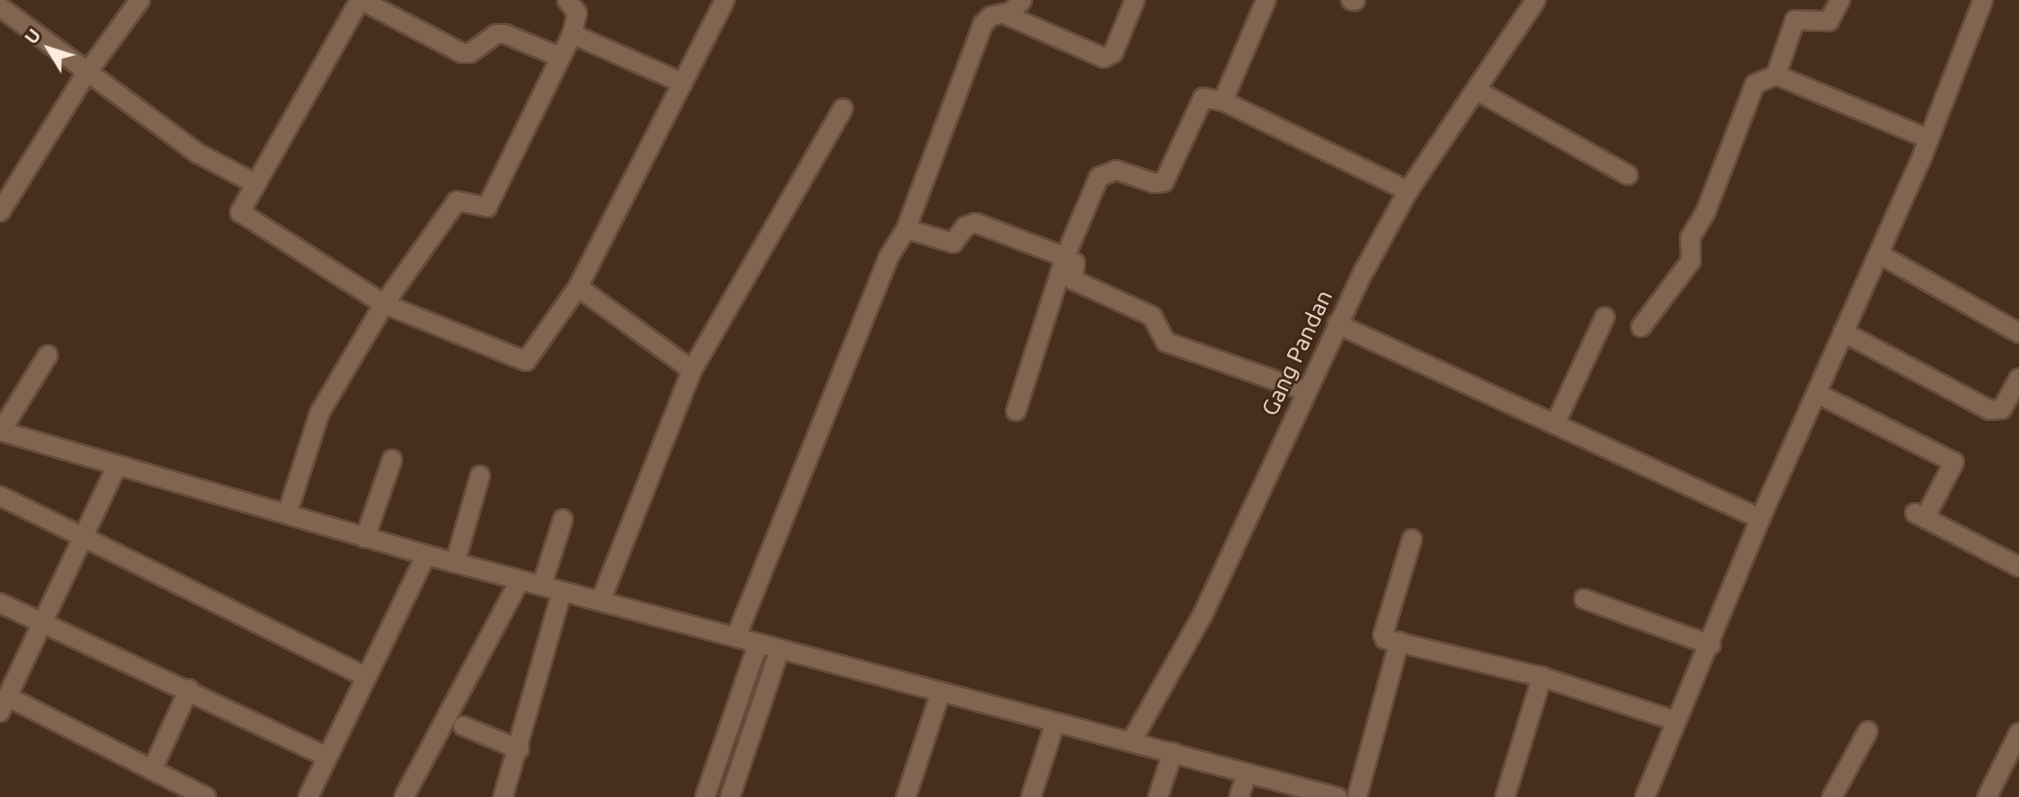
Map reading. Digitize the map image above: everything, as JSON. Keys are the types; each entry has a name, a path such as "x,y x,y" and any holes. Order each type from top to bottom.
{"street":[{"path":"0,212 86,75 140,0"},
{"path":"560,57 505,33 495,34 470,54 462,53 360,0 240,212 384,304 526,361 579,287 725,0"},
{"path":"287,514 320,412 384,304 457,201 487,207 572,34 577,13 567,0"},
{"path":"736,637 888,258 906,229 983,24 991,16 1004,14 1022,0"},
{"path":"1004,14 1104,58 1113,53 1135,0"},
{"path":"1223,101 1266,0"},
{"name":"Gang Pandan","path":"1131,742 1203,614 1337,324 1408,191 1536,0"},
{"path":"1641,327 1691,261 1690,238 1706,211 1752,90 1776,75 1795,20 1829,21 1840,0"},
{"path":"1645,797 1711,645 1760,519 1929,139 1983,0"},
{"path":"0,7 86,75 199,154 256,184"},
{"path":"572,34 684,83"},
{"path":"1776,75 1929,139"},
{"path":"1476,90 1628,175"},
{"path":"1016,411 1065,257 1099,177 1116,170 1154,183 1164,182 1203,98 1223,101 1408,191"},
{"path":"601,600 692,370 844,108"},
{"path":"906,229 953,243 966,226 976,223 1065,257 1074,263 1073,279 1152,316 1166,342 1306,391"},
{"path":"1879,254 2019,332"},
{"path":"579,287 692,370"},
{"path":"1555,424 1605,317"},
{"path":"1337,324 1760,519"},
{"path":"1843,332 1990,410 2002,409 2019,378"},
{"path":"48,355 0,431 117,468 455,563 601,600 940,694 1174,752 1337,797"},
{"path":"1816,393 1954,462 1920,516 2019,567"},
{"path":"365,538 392,460"},
{"path":"117,468 4,704 206,797"},
{"path":"455,563 480,476"},
{"path":"0,496 86,536 366,677"},
{"path":"542,585 564,519"},
{"path":"1412,539 1382,635 1399,642 1542,677 1676,721"},
{"path":"308,797 426,555"},
{"path":"404,797 520,580"},
{"path":"503,797 519,749 562,591"},
{"path":"1584,599 1711,645"},
{"path":"0,603 189,689 327,757"},
{"path":"1357,797 1399,642"},
{"path":"705,797 758,644"},
{"path":"730,797 779,651"},
{"path":"1505,797 1542,677"},
{"path":"152,770 189,689"},
{"path":"906,797 940,694"},
{"path":"1031,797 1055,723"},
{"path":"463,726 519,749"},
{"path":"1832,797 1868,731"},
{"path":"1987,797 2019,733"},
{"path":"1158,797 1174,752"},
{"path":"1239,797 1247,773"}]}
